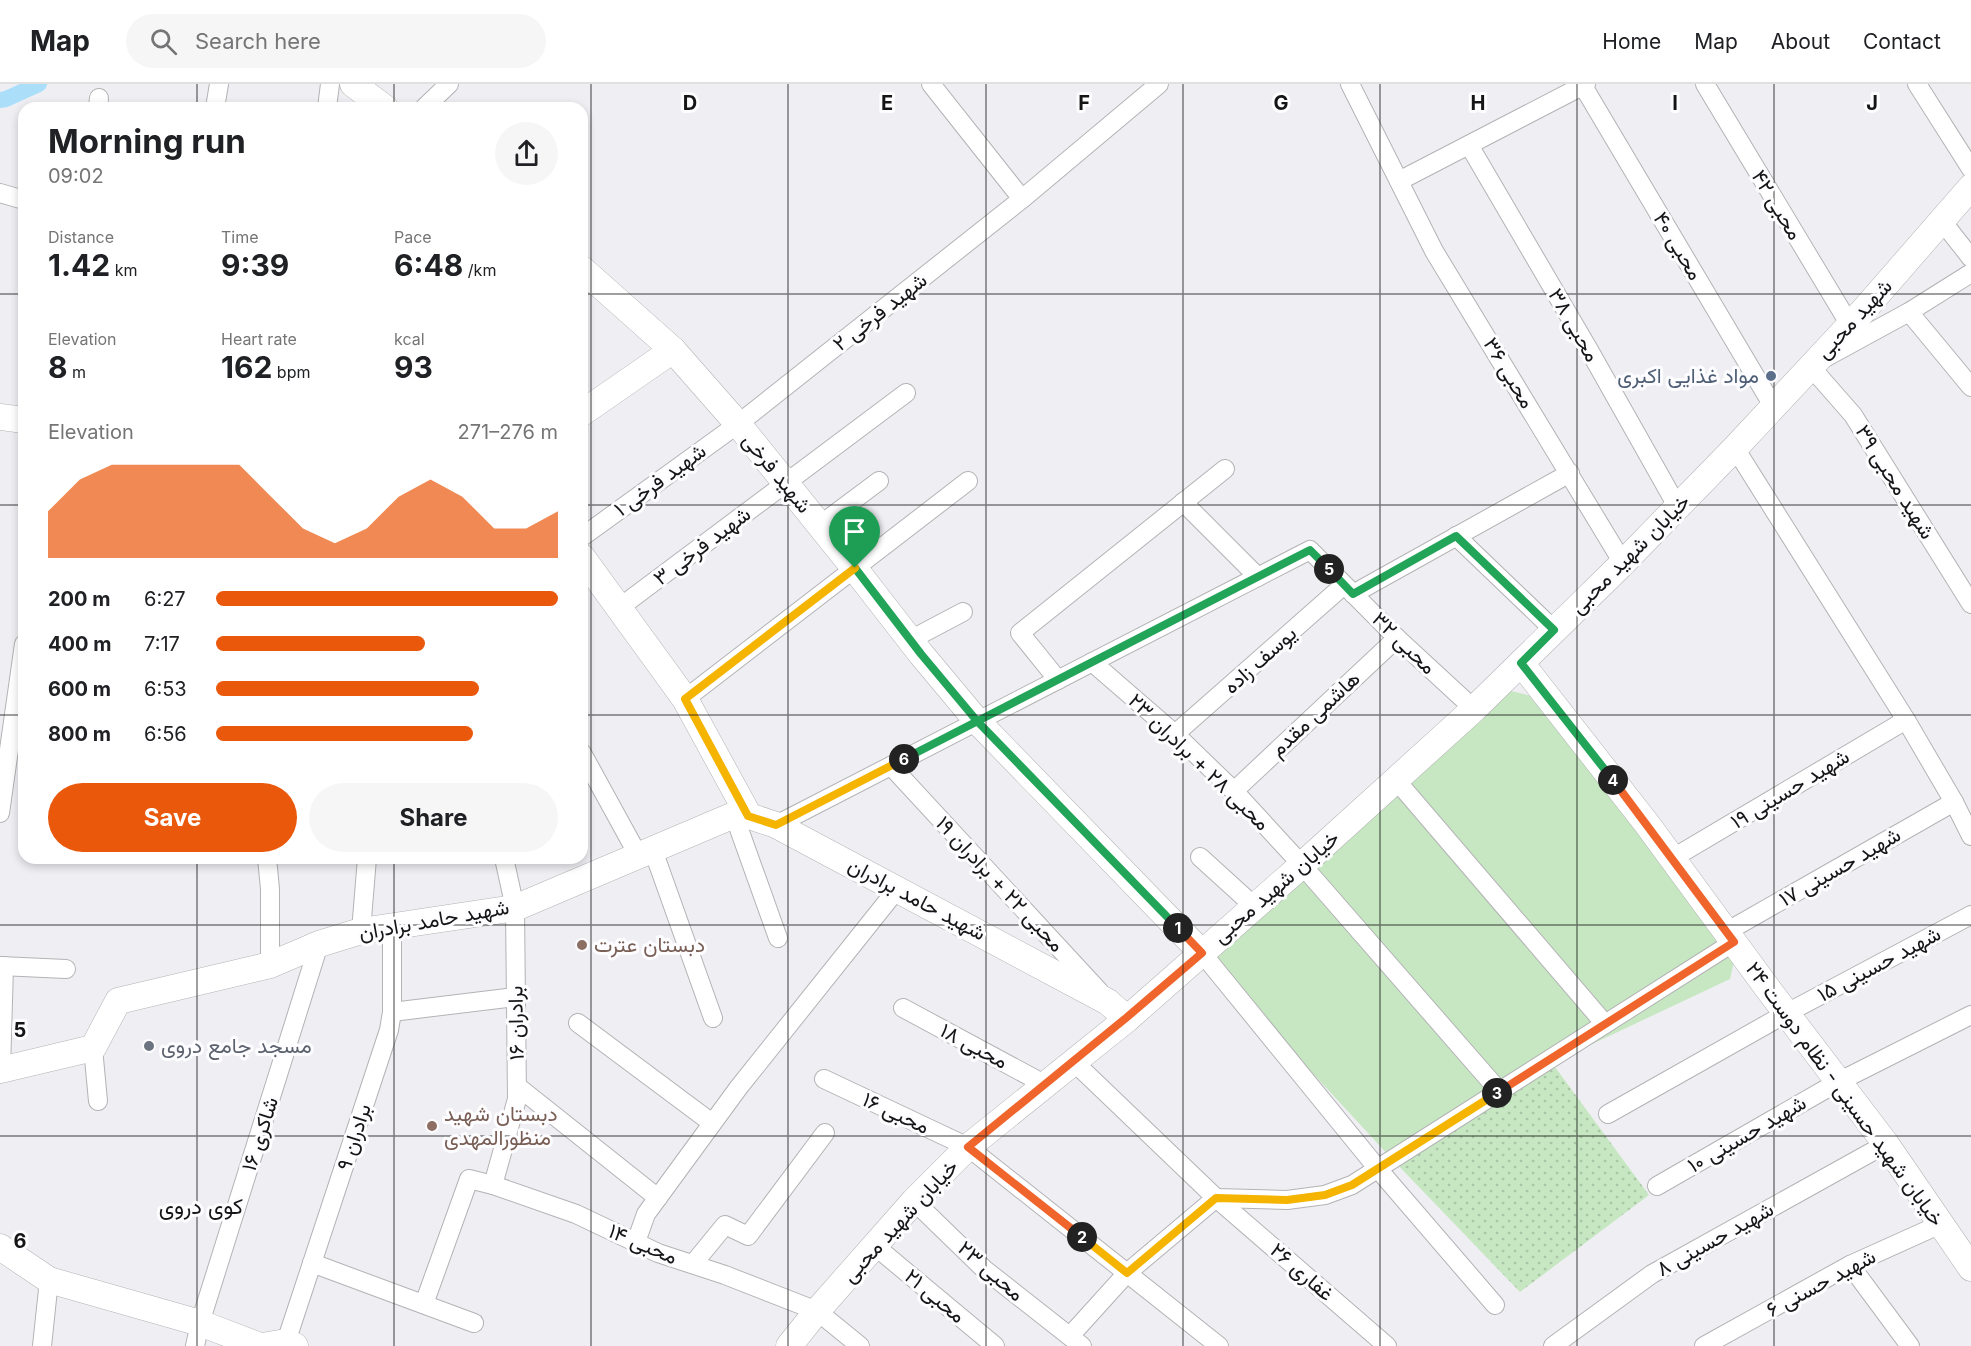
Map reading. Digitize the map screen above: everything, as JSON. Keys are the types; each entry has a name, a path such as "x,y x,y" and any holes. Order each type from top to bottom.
{"street":[{"path":"216,102 219,84"},
{"path":"328,102 330,84"},
{"path":"353,84 377,102"},
{"path":"430,102 449,84"},
{"name":"شهید فرخی ۲","path":"738,424 1022,199 1159,84"},
{"name":"محبی ۳۶","path":"1350,84 1434,251 1623,563"},
{"name":"محبی ۴۲","path":"1705,84 1850,325"},
{"path":"1917,84 1971,169"},
{"path":"1399,181 1584,85"},
{"name":"محبی ۴۰","path":"1584,85 1773,406"},
{"path":"936,86 1022,199"},
{"name":"محبی ۳۸","path":"1468,145 1589,350 1677,506"},
{"name":"شهید محبی","path":"1735,448 1850,325 1971,188"},
{"path":"0,193 18,198"},
{"path":"1942,221 1971,258"},
{"path":"1810,366 1909,312 1971,273"},
{"name":"شهید فرخی","path":"588,274 673,350 738,424 977,721 1202,953"},
{"path":"1909,312 1971,387"},
{"path":"588,409 673,350"},
{"name":"شهید محبی ۳۹","path":"1810,366 1853,415 1971,604"},
{"name":"شهید فرخی ۳","path":"619,608 906,393"},
{"path":"0,417 18,419"},
{"name":"شهید فرخی ۱","path":"588,533 738,424"},
{"path":"1735,448 1906,720 1971,836"},
{"name":"خیابان شهید محبی","path":"789,1346 914,1201 968,1147 1074,1062 1117,1010 1202,953 1474,710 1623,563 1735,448"},
{"path":"1058,680 1020,633 1225,469"},
{"name":"یوسف زاده","path":"1175,734 1349,589 1456,536 1569,473"},
{"path":"820,525 879,481"},
{"path":"685,699 968,481"},
{"path":"776,825 1258,577 1184,502"},
{"path":"1456,536 1554,630"},
{"name":"محبی ۳۲","path":"1258,577 1310,550 1397,638 1474,710"},
{"path":"588,565 685,699 741,816 778,938"},
{"path":"910,640 963,612"},
{"name":"هاشمی مقدم","path":"1234,791 1397,638"},
{"name":"محبی ۲۸ + برادران ۲۳","path":"1092,662 1175,734 1234,791 1302,865 1500,1092"},
{"name":"خیابان شهید حسینی - نظام دوست ۲۴","path":"1521,663 1673,858 1886,1144 1971,1268"},
{"name":"شهید حسینی ۱۹","path":"1673,858 1906,720"},
{"path":"0,813 16,761 18,732"},
{"path":"588,762 646,852 713,1018"},
{"name":"محبی ۲۲ + برادران ۱۹","path":"891,765 1117,1010"},
{"path":"1396,780 1605,1024"},
{"name":"شهید حسینی ۱۷","path":"1216,1198 1287,1200 1325,1195 1352,1185 1605,1024 1730,937 1954,802"},
{"name":"شهید حامد برادران","path":"93,1048 118,1001 270,965 320,944 361,931 515,908 646,852 741,816 776,825 898,888 1117,1010"},
{"path":"1200,857 1255,907"},
{"path":"268,864 270,889 270,965"},
{"path":"361,931 367,864"},
{"name":"برادران ۱۶","path":"493,1185 517,1099 515,908 505,864"},
{"path":"636,1242 646,1214 739,1087 898,888"},
{"name":"شهید حسینی ۱۵","path":"1608,1114 1787,1013 1971,915"},
{"name":"برادران ۹","path":"276,1345 312,1263 389,1030 392,1012 392,927"},
{"name":"شاکری ۱۶","path":"197,1335 320,944"},
{"path":"1202,953 1378,1169 1495,1305"},
{"path":"66,969 2,966 1,1070 93,1048 98,1101"},
{"path":"392,1012 515,997"},
{"name":"محبی ۱۸","path":"903,1008 1046,1085"},
{"name":"شهید حسینی ۱۰","path":"1657,1186 1838,1082 1971,1015"},
{"path":"578,1023 712,1124"},
{"name":"غفاری ۲۶","path":"1074,1062 1216,1198 1387,1346"},
{"name":"محبی ۱۶","path":"824,1079 968,1147 1219,1346"},
{"path":"517,1086 658,1198"},
{"path":"693,1264 725,1225 748,1236 825,1133"},
{"name":"شهید حسینی ۸","path":"1552,1346 1652,1274 1886,1144"},
{"name":"محبی ۱۴","path":"424,1304 469,1179 576,1214 658,1252 817,1311 860,1346"},
{"path":"1076,1341 1127,1273 1216,1198"},
{"name":"محبی ۲۳","path":"914,1201 984,1269 1076,1341"},
{"name":"شهید حسنی ۶","path":"1704,1346 1851,1265 1941,1224"},
{"name":"محبی ۲۱","path":"875,1246 995,1346"},
{"path":"0,1247 49,1280 197,1335 276,1345"},
{"path":"312,1263 474,1323"},
{"path":"1851,1265 1910,1346"},
{"path":"42,1346 49,1280"}],"green space":[{"path":"1511,691 1540,698 1735,957 1730,979 1552,1063 1392,1159 1211,963"},
{"path":"1552,1063 1649,1195 1520,1292 1392,1159"}],"waterway":[{"path":"0,100 39,84"}],"place":[{"name":"مواد غذایی اکبری","path":"1771,376"},
{"name":"دبستان عترت","path":"582,945"},
{"name":"مسجد جامع دروی","path":"149,1046"},
{"name":"دبستان شهید منظورالمهدی","path":"432,1126"}],"district":[{"name":"کوی دروی","path":"201,1206"}],"route":[{"path":"855,568 685,699 748,816 776,825 891,765 977,721 1017,700 1310,550 1353,594 1456,536 1554,630 1521,663 1647,824 1734,942 1352,1185 1325,1195 1287,1200 1216,1198 1127,1273 968,1147 1046,1085 1202,953 977,721 921,654 855,568"}]}
